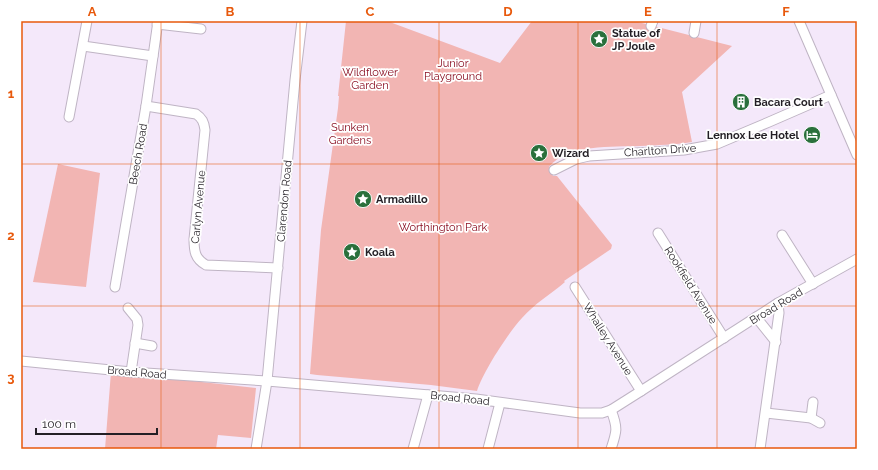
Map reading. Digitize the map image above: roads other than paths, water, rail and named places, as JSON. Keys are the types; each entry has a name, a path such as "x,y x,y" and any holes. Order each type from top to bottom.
{"street":[{"path":"69,117 87,21"},
{"name":"Clarendon Road","path":"256,449 266,380 302,21"},
{"path":"694,33 696,21"},
{"path":"799,21 857,155"},
{"path":"158,23 201,29"},
{"name":"Beech Road","path":"114,287 146,106 158,23"},
{"path":"83,46 153,56"},
{"name":"Charlton Drive","path":"554,170 576,159 588,156 684,150 717,144 831,95"},
{"name":"Carlyn Avenue","path":"146,106 196,114 203,120 205,130 194,239 196,255 200,262 206,265 278,268"},
{"name":"Rookfield Avenue","path":"658,233 724,338"},
{"path":"782,235 813,284"},
{"name":"Broad Road","path":"21,361 130,372 266,380 428,395 580,413 602,413 610,410 641,391 778,303 857,259"},
{"name":"Whalley Avenue","path":"575,287 641,391"},
{"path":"760,449 776,342 779,313 778,303"},
{"path":"128,308 137,320 138,324 130,372"},
{"path":"756,317 776,342"},
{"path":"135,343 152,346"},
{"path":"413,449 428,395"},
{"path":"811,418 813,402"},
{"path":"488,449 500,403"},
{"path":"610,410 616,423 617,431 611,449"},
{"path":"766,413 811,418 820,423"}],"place":[{"name":"Statue of JP Joule","path":"599,39"},
{"name":"Bacara Court","path":"741,102"},
{"name":"Lennox Lee Hotel","path":"812,135"},
{"name":"Wizard","path":"539,153"},
{"name":"Armadillo","path":"363,199"},
{"name":"Koala","path":"352,252"}],"park label":[{"name":"Junior Playground","path":"453,69"},
{"name":"Wildflower Garden","path":"370,78"},
{"name":"Sunken Gardens","path":"350,133"},
{"name":"Worthington Park","path":"443,227"}]}
